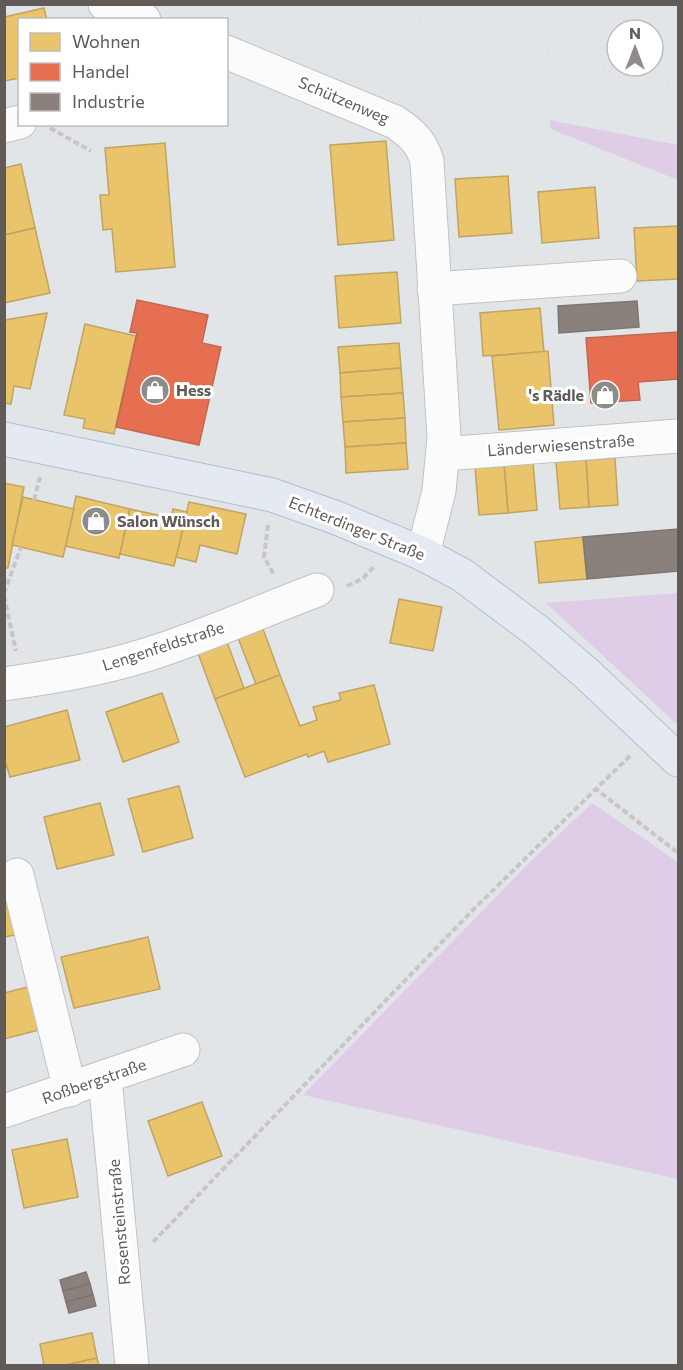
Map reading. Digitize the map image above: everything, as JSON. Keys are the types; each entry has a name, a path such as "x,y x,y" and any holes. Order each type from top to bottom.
{"main road":[{"name":"Echterdinger Straße","path":"4,439 272,495 391,539 423,554 462,575 537,631 586,672 678,760"}],"street":[{"path":"105,4 139,18"},
{"name":"Schützenweg","path":"228,53 381,115 416,137 423,149 426,160 443,454 433,521 423,554"},
{"path":"434,289 620,276"},
{"name":"Länderwiesenstraße","path":"443,454 678,436"},
{"name":"Lengenfeldstraße","path":"14,683 99,668 150,654 303,595"},
{"path":"16,875 70,1090"},
{"name":"Roßbergstraße","path":"4,1112 183,1050"},
{"name":"Rosensteinstraße","path":"105,1078 132,1365"}],"path":[{"path":"47,126 91,152"},
{"path":"272,495 264,557 303,595 348,585 362,579 374,569 391,539"},
{"path":"14,683 4,594 21,547"},
{"path":"123,1264 160,1236 472,911 653,735"},
{"path":"596,789 678,853"}],"shaded area":[{"path":"549,120 678,145 678,180 551,129"},
{"path":"678,593 678,725 546,603"},
{"path":"592,803 678,862 678,1179 303,1095 531,861"}],"building: Wohnen":[{"path":"44,8 46,18 18,18 18,78 4,81 4,17"},
{"path":"386,141 394,240 338,245 330,145"},
{"path":"165,143 175,267 116,272 112,229 103,230 100,195 109,195 105,148"},
{"path":"21,164 35,228 4,235 4,168"},
{"path":"508,176 512,233 459,237 455,179"},
{"path":"595,187 599,238 542,243 538,192"},
{"path":"678,226 678,279 637,281 634,228"},
{"path":"35,228 50,293 4,303 4,235"},
{"path":"397,272 401,323 339,328 335,276"},
{"path":"540,308 544,352 483,356 480,313"},
{"path":"47,313 30,389 14,386 11,404 4,403 5,320"},
{"path":"85,324 136,336 114,434 83,428 85,419 64,415"},
{"path":"399,343 401,368 340,373 338,347"},
{"path":"548,351 554,425 499,430 492,356"},
{"path":"401,368 403,393 341,397 340,373"},
{"path":"403,393 405,418 343,422 341,397"},
{"path":"405,418 406,443 345,447 343,422"},
{"path":"406,443 408,469 346,473 345,447"},
{"path":"615,458 618,505 589,507 586,460"},
{"path":"586,460 589,507 560,509 556,462"},
{"path":"533,462 537,510 508,513 504,464"},
{"path":"504,464 508,513 479,515 475,467"},
{"path":"4,483 24,487 8,568 4,568"},
{"path":"76,496 130,509 119,558 65,546"},
{"path":"23,497 74,509 63,557 12,545"},
{"path":"189,502 246,514 237,554 200,545 196,562 176,557"},
{"path":"130,509 171,518 173,509 187,512 174,566 120,554"},
{"path":"583,537 587,579 539,583 535,542"},
{"path":"399,599 442,607 433,651 390,643"},
{"path":"263,629 280,675 256,684 238,638"},
{"path":"227,642 244,688 215,699 198,653"},
{"path":"280,675 300,726 317,720 313,707 341,700 339,693 374,685 390,744 328,762 324,751 308,757 307,754 245,777 215,699"},
{"path":"162,693 179,742 123,762 106,712"},
{"path":"67,710 80,760 10,777 4,758 4,727"},
{"path":"179,786 193,838 143,852 128,799"},
{"path":"100,803 114,855 57,869 44,817"},
{"path":"4,889 15,935 4,937"},
{"path":"148,937 160,989 74,1008 61,957"},
{"path":"28,987 39,1030 4,1039 4,993"},
{"path":"202,1102 222,1156 168,1176 148,1121"},
{"path":"67,1139 78,1197 24,1208 12,1150"},
{"path":"92,1333 97,1358 62,1366 44,1366 40,1344"},
{"path":"97,1358 99,1366 62,1366"}],"building: Handel":[{"path":"137,300 208,315 202,343 221,347 199,445 116,427 137,333 130,332"},
{"path":"678,332 678,379 638,382 640,400 591,403 586,338"}],"building: Industrie":[{"path":"637,301 639,327 559,333 558,306"},
{"path":"678,529 678,571 587,579 583,537"},
{"path":"86,1272 90,1284 63,1291 60,1280"},
{"path":"90,1284 93,1295 66,1302 63,1291"},
{"path":"93,1295 96,1306 69,1313 66,1302"}],"railway":[{"path":"293,4 678,104"},
{"path":"364,4 678,85"}],"place":[{"name":"Hess","path":"155,390"},
{"name":"'s Rädle","path":"605,395"},
{"name":"Salon Wünsch","path":"96,521"}]}
